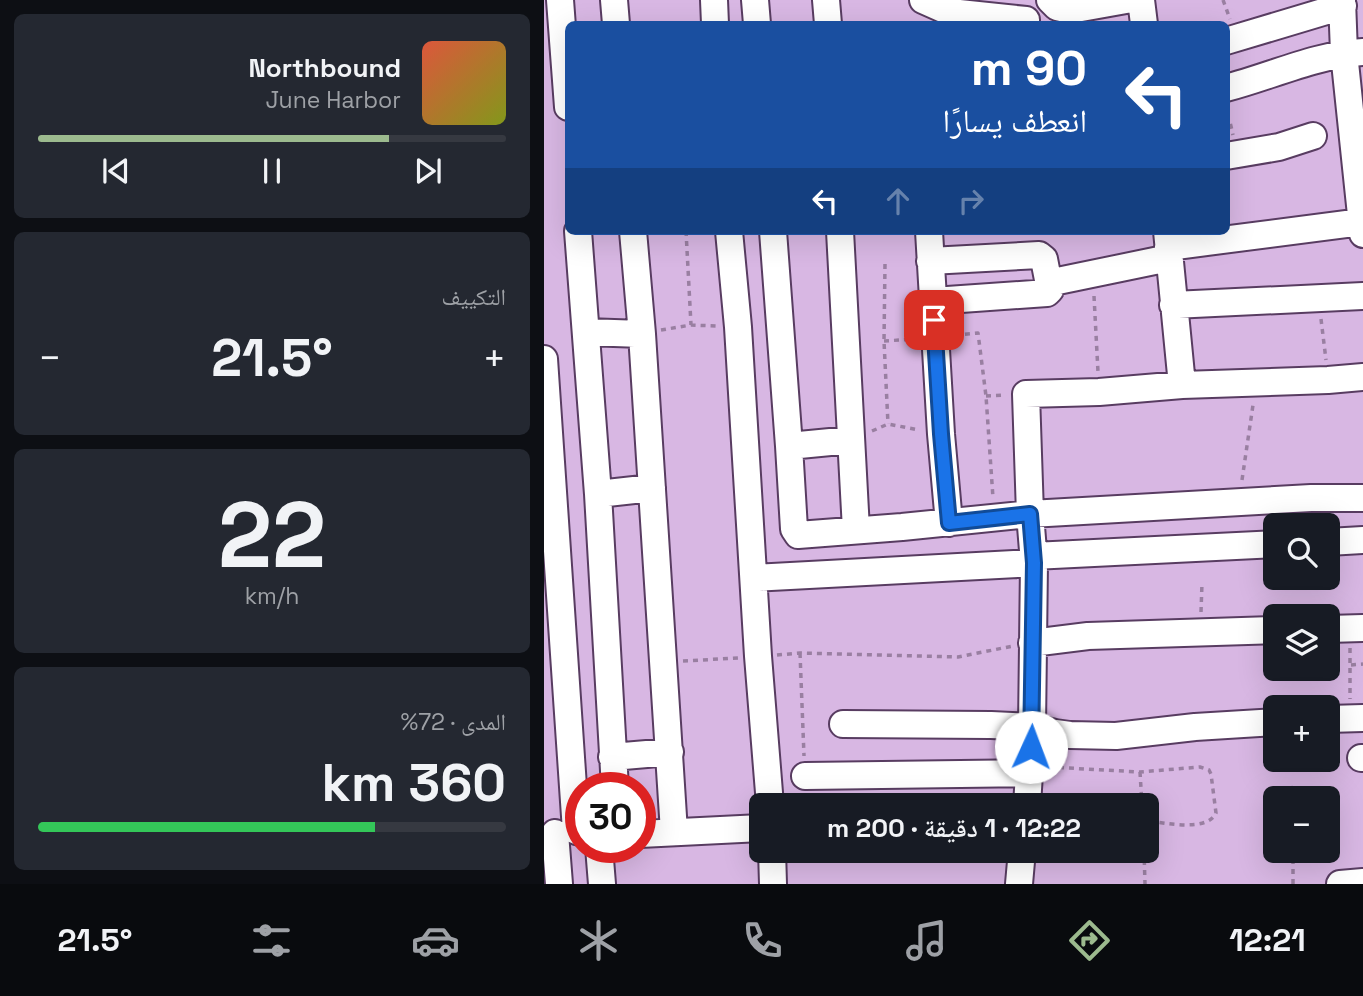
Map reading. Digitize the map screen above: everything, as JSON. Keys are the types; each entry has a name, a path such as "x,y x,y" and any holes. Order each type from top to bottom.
{"street":[{"path":"614,0 616,21"},
{"path":"714,0 715,21"},
{"path":"755,0 757,21"},
{"path":"826,0 828,21"},
{"path":"923,0 950,12 1026,20"},
{"path":"1050,0 1057,7 1070,10 1126,0"},
{"path":"1141,0 1144,21"},
{"path":"1230,40 1342,3 1353,52 1363,234"},
{"path":"555,11 565,85"},
{"path":"1230,87 1327,56 1353,52"},
{"path":"1230,155 1279,147 1313,135"},
{"path":"1048,283 1092,274 1168,245 1362,222"},
{"path":"578,235 593,418 613,772"},
{"path":"633,235 674,832"},
{"path":"730,235 769,793"},
{"path":"773,235 796,533 801,535 949,523 1030,514 1311,498 1363,498"},
{"path":"840,235 856,530"},
{"path":"929,235 949,523"},
{"path":"1168,245 1182,385"},
{"path":"930,261 1039,255 1044,260 1050,290 1047,293 933,302"},
{"path":"1173,305 1363,296"},
{"path":"586,332 642,334"},
{"path":"544,359 549,423 564,832 559,884"},
{"path":"1028,793 1032,727 1034,560 1026,394 1363,377"},
{"path":"549,423 593,418"},
{"path":"789,446 851,440"},
{"path":"598,495 652,488"},
{"path":"1340,541 1363,540"},
{"path":"754,578 1263,545"},
{"path":"1340,629 1363,628"},
{"path":"1032,643 1088,636 1263,630"},
{"path":"843,724 991,725 1032,727 1070,735 1116,736 1263,723"},
{"path":"612,757 670,752"},
{"path":"805,776 1030,770"},
{"path":"656,833 749,829"},
{"path":"600,863 602,884"},
{"path":"772,863 773,884"},
{"path":"1019,884 1021,863"},
{"path":"1340,884 1363,882"}],"path":[{"path":"642,334 691,325 686,235"},
{"path":"885,264 884,341 888,424 941,434"},
{"path":"1092,274 1099,392"},
{"path":"1318,297 1329,380"},
{"path":"884,341 978,333 986,396 994,518"},
{"path":"1239,503 1256,383"},
{"path":"1200,632 1202,583"},
{"path":"805,776 800,653 958,657 1032,643"},
{"path":"663,663 758,656"},
{"path":"1347,718 1351,665 1363,664"},
{"path":"1030,770 1140,772 1200,767 1209,770 1216,813 1214,818 1194,825 1159,822"},
{"path":"1140,772 1141,793"},
{"path":"1144,863 1145,884"},
{"path":"1293,884 1294,863"}],"route":[{"path":"934,320 949,523 1030,514 1034,563 1031,747"}]}
